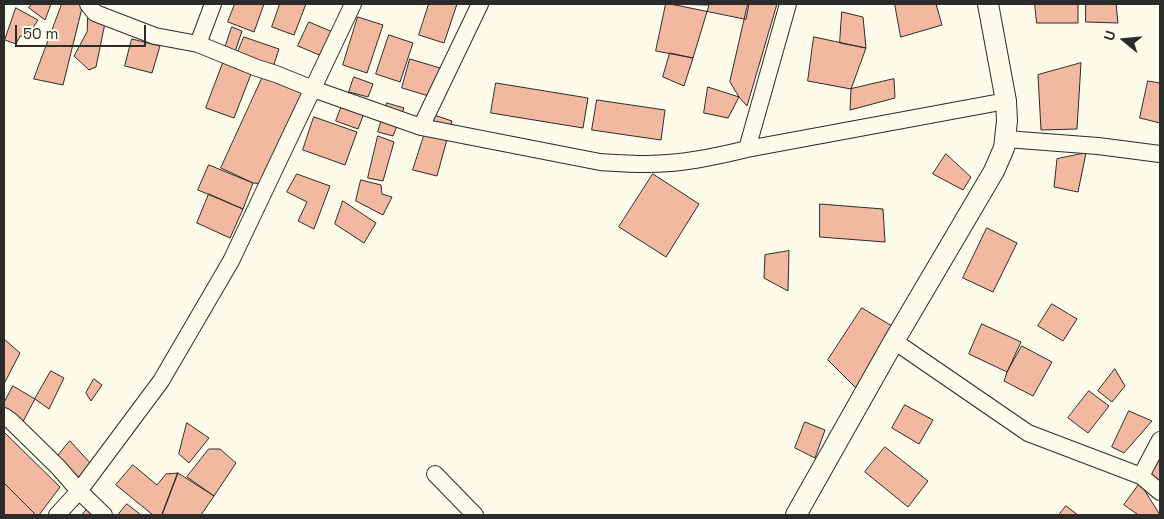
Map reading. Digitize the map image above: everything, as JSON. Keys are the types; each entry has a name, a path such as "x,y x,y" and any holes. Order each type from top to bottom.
{"street":[{"path":"88,4 95,14 155,36 198,44 312,89 421,127 600,162 629,164 680,162 1006,101"},
{"path":"198,44 213,4"},
{"path":"57,515 79,491 161,381 231,261 353,4"},
{"path":"421,127 480,4"},
{"path":"747,149 788,4"},
{"path":"796,515 894,341 994,171 1004,148 1007,121 1006,101 988,4"},
{"path":"1006,139 1098,146 1160,154"},
{"path":"894,341 1028,433 1141,476 1160,492"},
{"path":"4,416 58,467 104,515"},
{"path":"1141,476 1160,440"},
{"path":"435,474 475,515"}],"building":[{"path":"32,4 51,4 45,20 29,8"},
{"path":"62,4 83,4 63,85 34,79"},
{"path":"235,4 264,4 254,32 228,22"},
{"path":"280,4 306,4 294,35 272,27"},
{"path":"429,4 457,4 444,43 419,35"},
{"path":"666,4 709,5 693,58 656,51"},
{"path":"671,4 749,4 746,19"},
{"path":"748,4 777,4 747,106 730,82"},
{"path":"895,4 936,4 942,25 901,37"},
{"path":"1035,4 1078,4 1078,23 1037,23"},
{"path":"1086,4 1116,4 1118,23 1086,22"},
{"path":"16,8 38,20 27,37 20,36 16,44 5,40"},
{"path":"842,12 863,17 866,48 840,43"},
{"path":"88,16 105,23 96,67 89,70 74,56 87,32"},
{"path":"358,17 383,25 367,73 343,65"},
{"path":"309,22 335,33 324,57 298,46"},
{"path":"232,27 242,31 234,55 224,51"},
{"path":"389,35 413,43 400,82 376,74"},
{"path":"244,37 279,49 272,70 236,57"},
{"path":"814,37 866,48 851,89 808,81"},
{"path":"132,39 160,46 152,73 125,66"},
{"path":"670,53 693,58 684,86 663,77"},
{"path":"410,59 440,68 432,97 402,88"},
{"path":"223,63 251,74 234,118 206,108"},
{"path":"1081,63 1077,129 1041,130 1038,75"},
{"path":"265,72 309,93 267,184 253,183 221,168"},
{"path":"354,77 373,84 368,97 349,92"},
{"path":"894,79 895,98 850,110 851,89"},
{"path":"1148,81 1160,83 1160,123 1140,118"},
{"path":"496,83 588,98 583,128 491,113"},
{"path":"708,87 739,97 728,118 704,113"},
{"path":"597,100 665,110 661,140 592,130"},
{"path":"343,103 365,111 358,129 336,121"},
{"path":"387,103 404,108 393,136 378,132"},
{"path":"431,114 452,121 437,176 413,170"},
{"path":"314,117 357,132 345,165 303,150"},
{"path":"378,136 394,142 383,181 368,178"},
{"path":"1086,153 1078,192 1054,187 1057,159"},
{"path":"946,154 971,177 963,190 933,174"},
{"path":"209,165 253,183 243,209 198,190"},
{"path":"297,174 330,186 314,229 298,221 307,202 287,192"},
{"path":"653,174 699,204 666,257 619,227"},
{"path":"361,180 381,185 382,194 392,197 383,215 356,201"},
{"path":"209,194 243,209 230,238 197,223"},
{"path":"343,201 376,223 364,243 335,224"},
{"path":"820,204 883,209 885,242 820,237"},
{"path":"987,228 1017,243 993,292 963,278"},
{"path":"789,251 788,291 764,278 765,255"},
{"path":"1052,304 1077,319 1063,341 1038,326"},
{"path":"862,308 892,326 856,388 828,360"},
{"path":"982,324 1021,342 1007,372 969,354"},
{"path":"4,339 20,353 4,384"},
{"path":"1022,346 1052,362 1033,396 1004,381"},
{"path":"1115,369 1125,386 1112,402 1098,391"},
{"path":"51,371 64,378 49,409 35,399"},
{"path":"94,379 102,385 91,401 86,393"},
{"path":"13,386 35,399 19,429 4,412 4,403"},
{"path":"1089,391 1109,406 1088,433 1068,418"},
{"path":"905,405 933,420 919,444 892,428"},
{"path":"1129,411 1152,421 1124,453 1112,447"},
{"path":"805,422 825,430 815,458 795,448"},
{"path":"187,423 209,438 189,463 179,454"},
{"path":"4,432 60,487 39,515 36,515 4,483"},
{"path":"70,441 92,465 80,479 56,458"},
{"path":"885,447 928,481 908,507 865,472"},
{"path":"209,449 220,449 236,463 214,496 187,477"},
{"path":"1160,454 1160,488 1144,475"},
{"path":"133,465 157,485 166,474 178,473 162,515 153,515 116,485"},
{"path":"178,473 214,496 201,515 162,515"},
{"path":"4,483 36,515 4,515"},
{"path":"1140,483 1160,515 1136,515 1124,505"},
{"path":"127,504 141,515 118,515"},
{"path":"1066,506 1078,515 1059,515"},
{"path":"89,507 94,515 82,515"}]}
